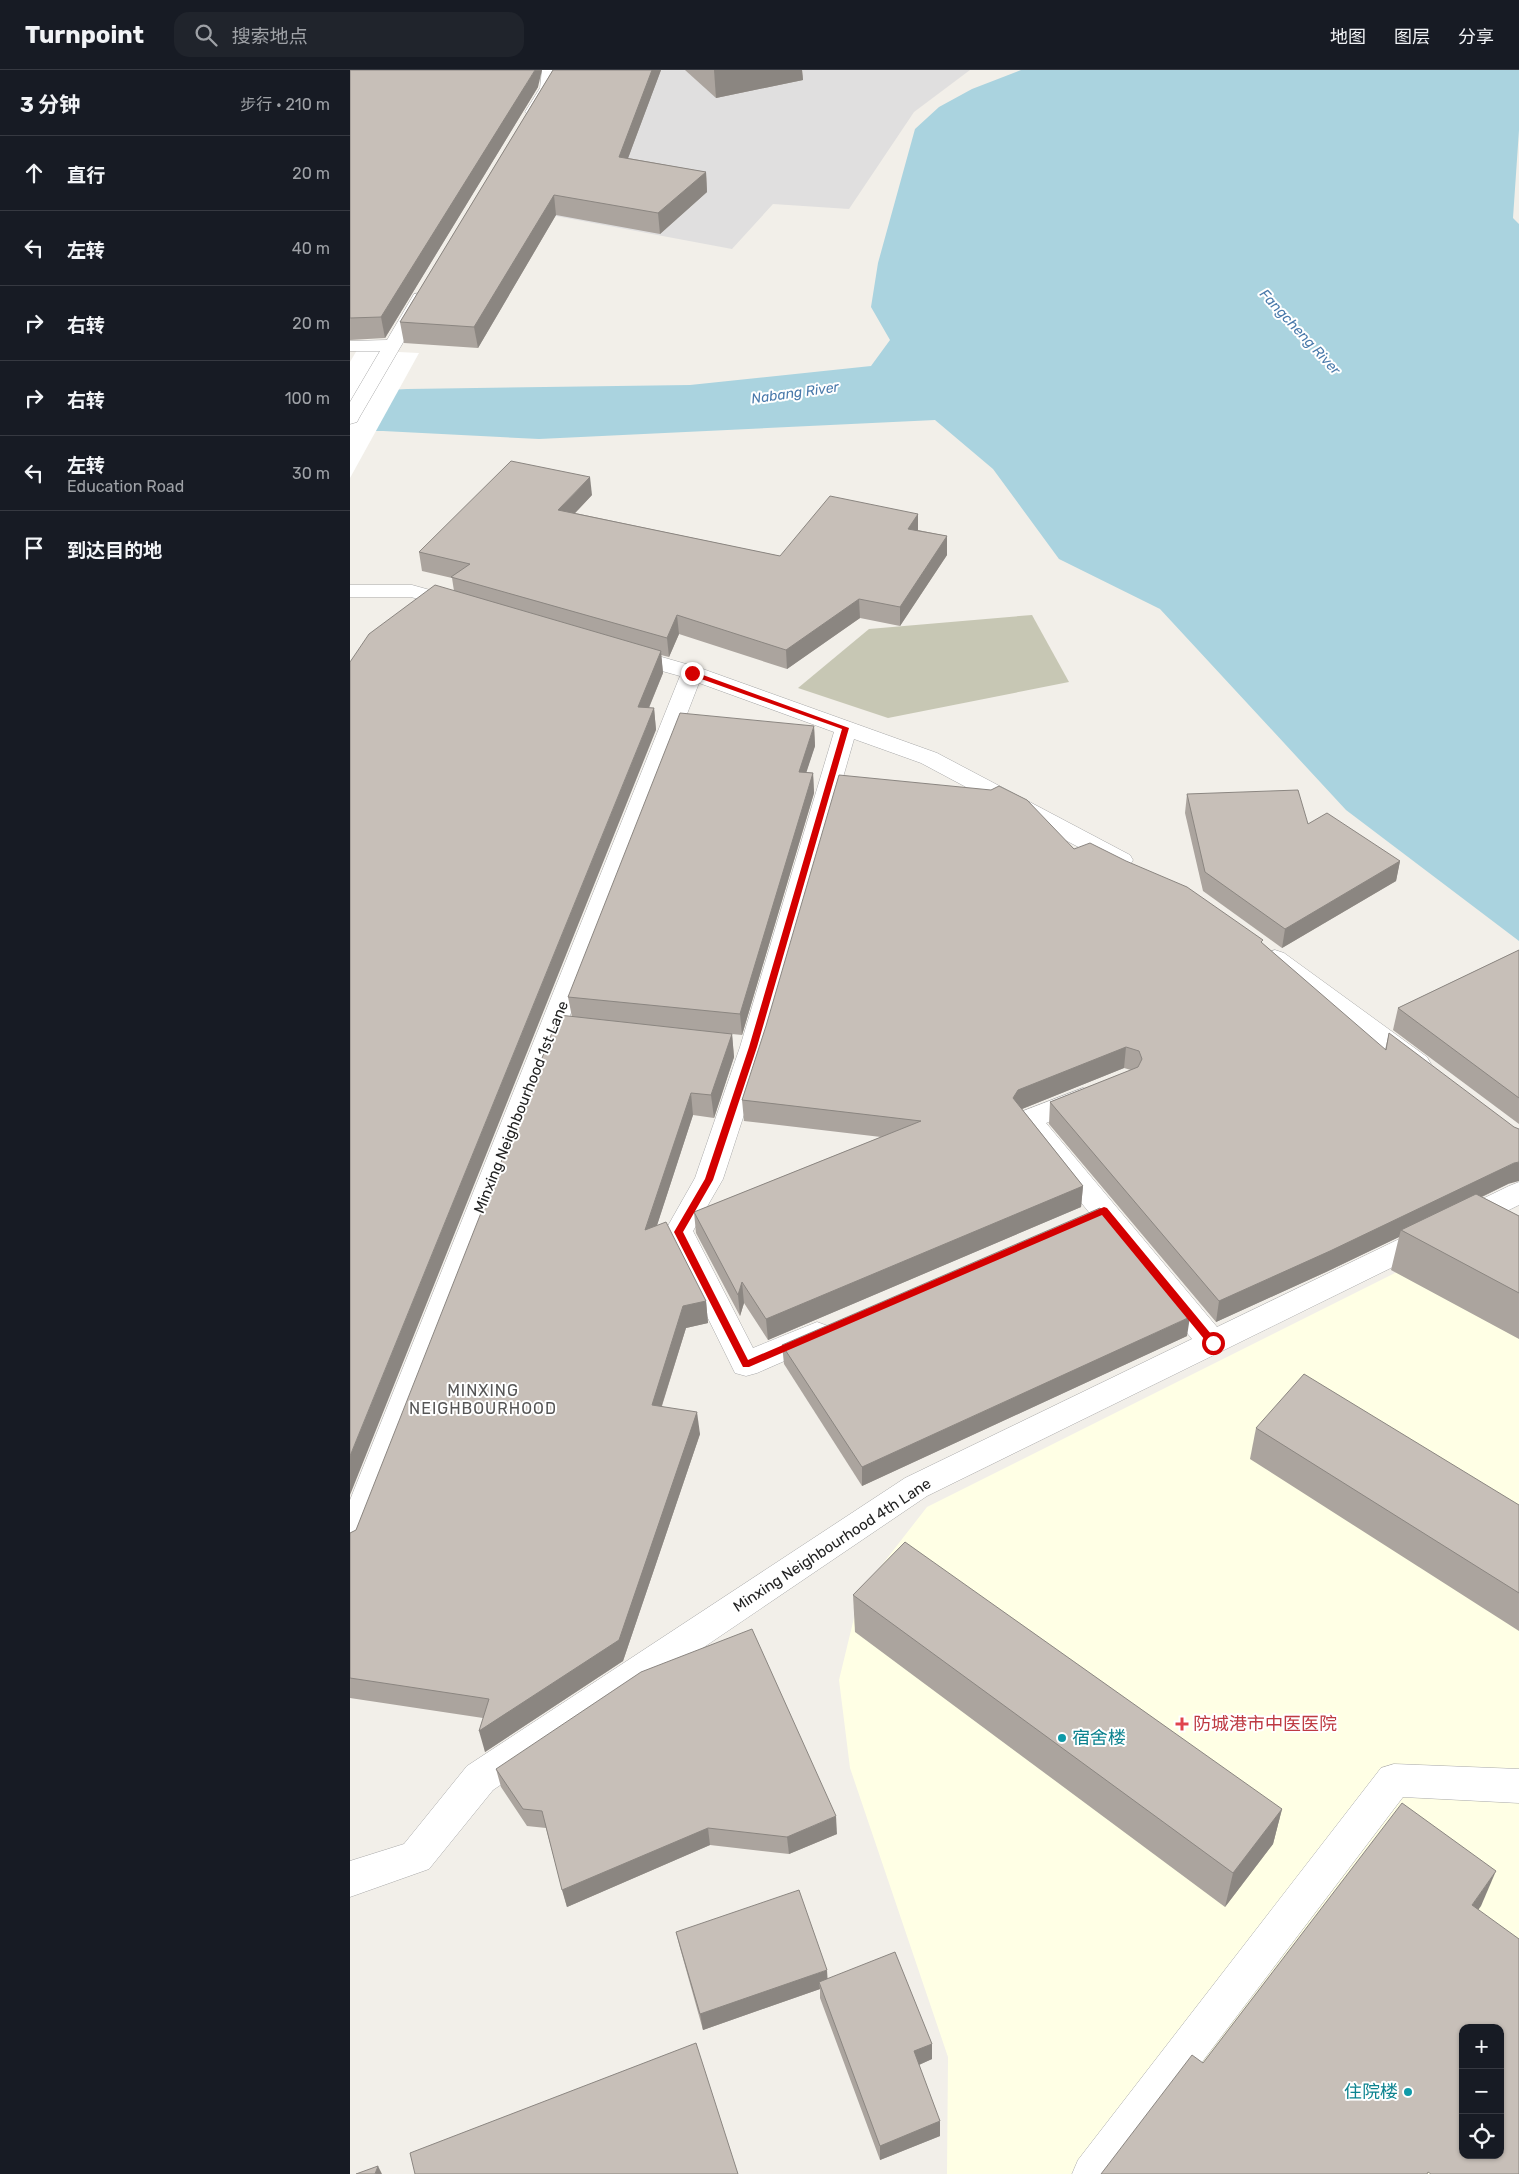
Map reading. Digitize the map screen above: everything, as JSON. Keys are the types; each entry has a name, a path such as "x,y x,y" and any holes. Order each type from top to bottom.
{"street":[{"path":"522,129 547,88 550,70"},
{"path":"350,418 427,287"},
{"path":"350,346 390,348"},
{"path":"350,591 412,591 478,610"},
{"path":"608,648 692,673 929,758 1143,872"},
{"name":"Minxing Neighbourhood 1st Lane","path":"350,1541 692,673"},
{"path":"838,1325 746,1364 678,1232 709,1180 753,1047 846,728"},
{"path":"1255,944 1434,1076"},
{"path":"554,1026 582,1029"},
{"path":"724,1044 753,1047"},
{"path":"1108,1088 1028,1120 1213,1343"},
{"name":"Minxing Neighbourhood 4th Lane","path":"350,1879 416,1857 480,1778 916,1487 1519,1193"},
{"path":"1076,1222 1104,1211"},
{"path":"1092,2174 1394,1780 1519,1786"}],"shaded area":[{"path":"569,70 970,70 914,112 849,209 773,204 732,249 513,208"},
{"path":"1032,615 1069,682 888,718 798,688 869,629"},
{"name":"防城港市中医医院","path":"1499,1221 1519,1221 1519,2174 947,2174 948,2057 850,1768 839,1680 860,1593 927,1507"}],"water":[{"path":"1021,70 1519,70 1519,130 1513,218 1519,224 1519,941 1346,810 1160,609 1059,559 993,469 935,420 539,439 350,431 350,392 407,389 690,385 871,366 890,340 871,307 878,263 915,129 939,107 972,89"}],"pier":[{"path":"357,350 419,353 350,478 350,362"}],"building":[{"path":"350,70 535,70 381,317 350,318"},
{"path":"553,70 652,70 619,157 706,172 658,213 554,195 474,327 400,322"},
{"path":"511,461 590,477 558,510 780,556 830,496 918,514 908,529 947,536 900,607 859,599 786,650 677,615 667,638 451,577 470,564 419,552"},
{"path":"435,585 661,651 638,707 654,708 350,1456 350,662 369,634"},
{"path":"680,713 814,726 799,772 813,773 740,1014 568,997"},
{"path":"839,775 991,790 999,786 1027,800 1074,849 1090,843 1126,861 1187,887 1263,940 1261,942 1386,1050 1389,1033 1519,1129 1519,1162 1219,1301 1050,1102 1138,1067 1142,1059 1139,1051 1126,1047 1018,1090 1013,1098 1083,1186 766,1319 742,1282 738,1295 694,1212 921,1121 742,1100 766,1026"},
{"path":"1298,790 1308,824 1327,813 1400,861 1285,929 1205,872 1187,794"},
{"path":"1519,950 1519,1098 1398,1008"},
{"path":"559,1015 732,1034 711,1095 691,1093 645,1230 666,1222 706,1301 683,1306 652,1405 697,1412 619,1640 479,1731 489,1699 350,1678 350,1533 356,1530"},
{"path":"1476,1194 1519,1216 1519,1293 1401,1230"},
{"path":"1100,1208 1190,1317 862,1467 782,1345"},
{"path":"1304,1374 1519,1505 1519,1593 1256,1428"},
{"path":"905,1542 1282,1809 1233,1873 853,1595"},
{"path":"752,1629 836,1816 787,1837 708,1828 562,1890 542,1811 523,1809 496,1769 641,1672"},
{"path":"1402,1803 1496,1871 1472,1905 1519,1939 1519,2174 1431,2174 1428,2172 1427,2174 1101,2174 1192,2055 1203,2063"},
{"path":"799,1890 827,1970 700,2014 676,1932"},
{"path":"895,1952 932,2044 914,2051 940,2121 880,2146 819,1982"},
{"path":"696,2043 738,2174 415,2174 410,2153"},
{"path":"378,2166 375,2174 356,2174"}],"place":[{"name":"防城港市中医医院","path":"1182,1724"},
{"name":"宿舍楼","path":"1062,1738"},
{"name":"住院楼","path":"1408,2092"}],"district":[{"name":"MINXING NEIGHBOURHOOD","path":"483,1399"}],"route":[{"path":"692,673 846,728 753,1047 709,1180 678,1232 746,1364 1104,1211 1213,1343"}],"water label":[{"name":"Fangcheng River","path":"1300,332"},
{"name":"Nabang River","path":"795,393"}]}
